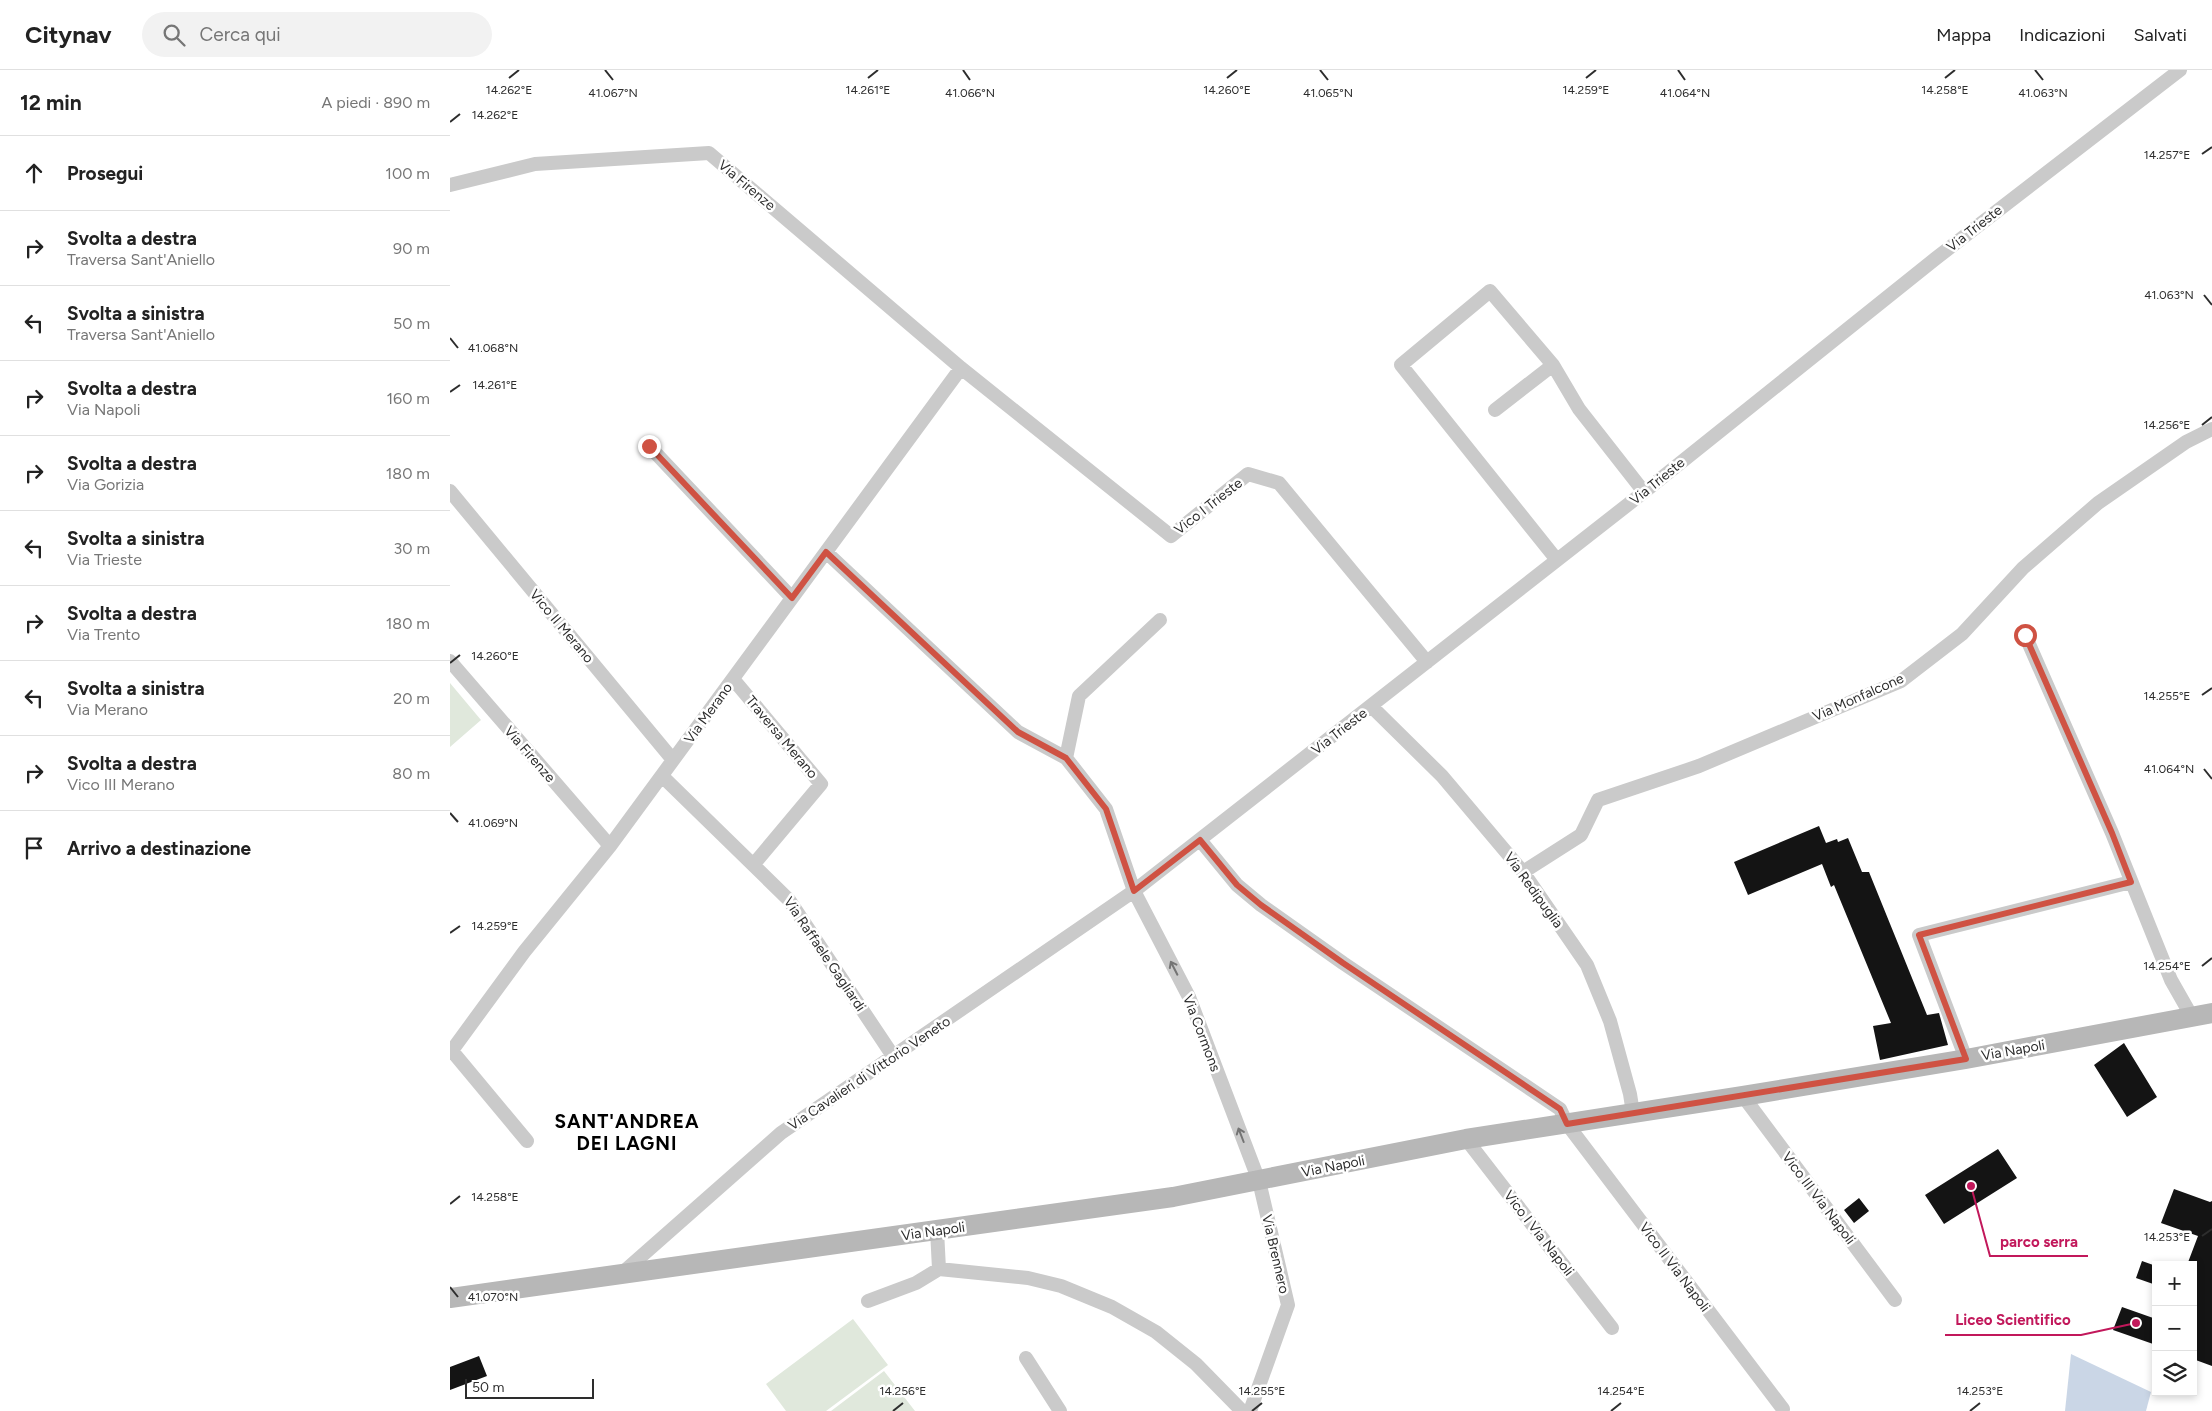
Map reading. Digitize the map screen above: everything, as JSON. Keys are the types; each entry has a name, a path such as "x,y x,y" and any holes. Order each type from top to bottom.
{"street":[{"name":"Via Trieste","path":"1134,891 1644,492 1935,259 2180,70"},
{"name":"Via Firenze","path":"450,185 535,164 709,153 961,368"},
{"path":"1557,560 1401,365 1490,290 1553,365 1579,409 1644,492"},
{"path":"1495,410 1553,365"},
{"name":"Via Merano","path":"451,1052 524,952 610,846 961,368"},
{"name":"Vico I Trieste","path":"961,368 1171,536 1248,474 1279,483 1427,662"},
{"name":"Via Monfalcone","path":"1523,872 1581,835 1598,800 1699,766 1901,681 1962,634 2023,568 2098,502 2186,442 2212,429"},
{"path":"649,446 792,598"},
{"name":"Vico II Merano","path":"450,491 673,760"},
{"path":"826,552 1018,732 1066,758 1079,696 1160,620"},
{"path":"2025,635 2112,833 2171,980 2192,1017"},
{"name":"Via Firenze","path":"450,661 610,846"},
{"name":"Traversa Merano","path":"733,679 821,784 754,864"},
{"name":"Via Redipuglia","path":"1371,706 1442,776 1523,872 1587,964 1610,1021 1630,1094 1632,1113"},
{"name":"Via Cormons","path":"1066,758 1106,809 1134,891 1189,997 1259,1181"},
{"name":"Via Raffaele Gagliardi","path":"662,776 790,900 893,1056"},
{"name":"Vico II Via Napoli","path":"1200,840 1237,885 1261,905 1343,963 1560,1109 1567,1124 1783,1409"},
{"path":"1966,1059 1919,935 2131,882"},
{"name":"Via Cavalieri di Vittorio Veneto","path":"619,1275 781,1133 1134,891"},
{"name":"Via Napoli","path":"450,1298 1173,1197 1466,1139 1966,1059 2212,1013"},
{"path":"451,1052 527,1141"},
{"name":"Vico III Via Napoli","path":"1743,1096 1895,1300"},
{"name":"Vico I Via Napoli","path":"1466,1139 1612,1328"},
{"name":"Via Brennero","path":"1250,1411 1288,1305 1259,1181"},
{"path":"937,1230 939,1269"},
{"path":"868,1301 916,1283 939,1269 1028,1278 1061,1286 1112,1307 1156,1332 1196,1364 1242,1411"},
{"path":"1026,1358 1060,1411"}],"shaded area":[{"path":"450,683 481,720 450,747"},
{"path":"853,1319 888,1365 826,1411 786,1411 766,1384"},
{"path":"884,1371 915,1411 831,1411"}],"water":[{"path":"2071,1354 2151,1392 2146,1411 2065,1411"}],"building":[{"path":"1819,826 1826,843 1837,839 1838,842 1848,838 1862,872 1869,872 1927,1015 1939,1013 1948,1045 1880,1060 1873,1026 1891,1023 1834,885 1831,887 1822,864 1748,895 1734,862"},
{"path":"2124,1043 2157,1097 2127,1117 2094,1065"},
{"path":"1998,1149 2017,1178 1944,1224 1925,1195"},
{"path":"2174,1189 2210,1202 2212,1201 2212,1366 2197,1360 2197,1261 2189,1261 2198,1236 2161,1223"},
{"path":"1859,1198 1869,1211 1854,1223 1844,1210"},
{"path":"2142,1261 2152,1265 2152,1284 2136,1278"},
{"path":"2122,1307 2152,1318 2152,1344 2113,1330"},
{"path":"479,1356 487,1376 450,1390 450,1367"}],"place":[{"name":"parco serra","path":"1971,1186"},
{"name":"Liceo Scientifico","path":"2136,1323"}],"district":[{"name":"SANT'ANDREA DEI LAGNI","path":"627,1132"}],"route":[{"path":"649,446 792,598 826,552 1018,732 1066,758 1106,809 1134,891 1200,840 1237,885 1261,905 1343,963 1560,1109 1567,1124 1966,1059 1919,935 2131,882 2112,833 2025,635"}]}
